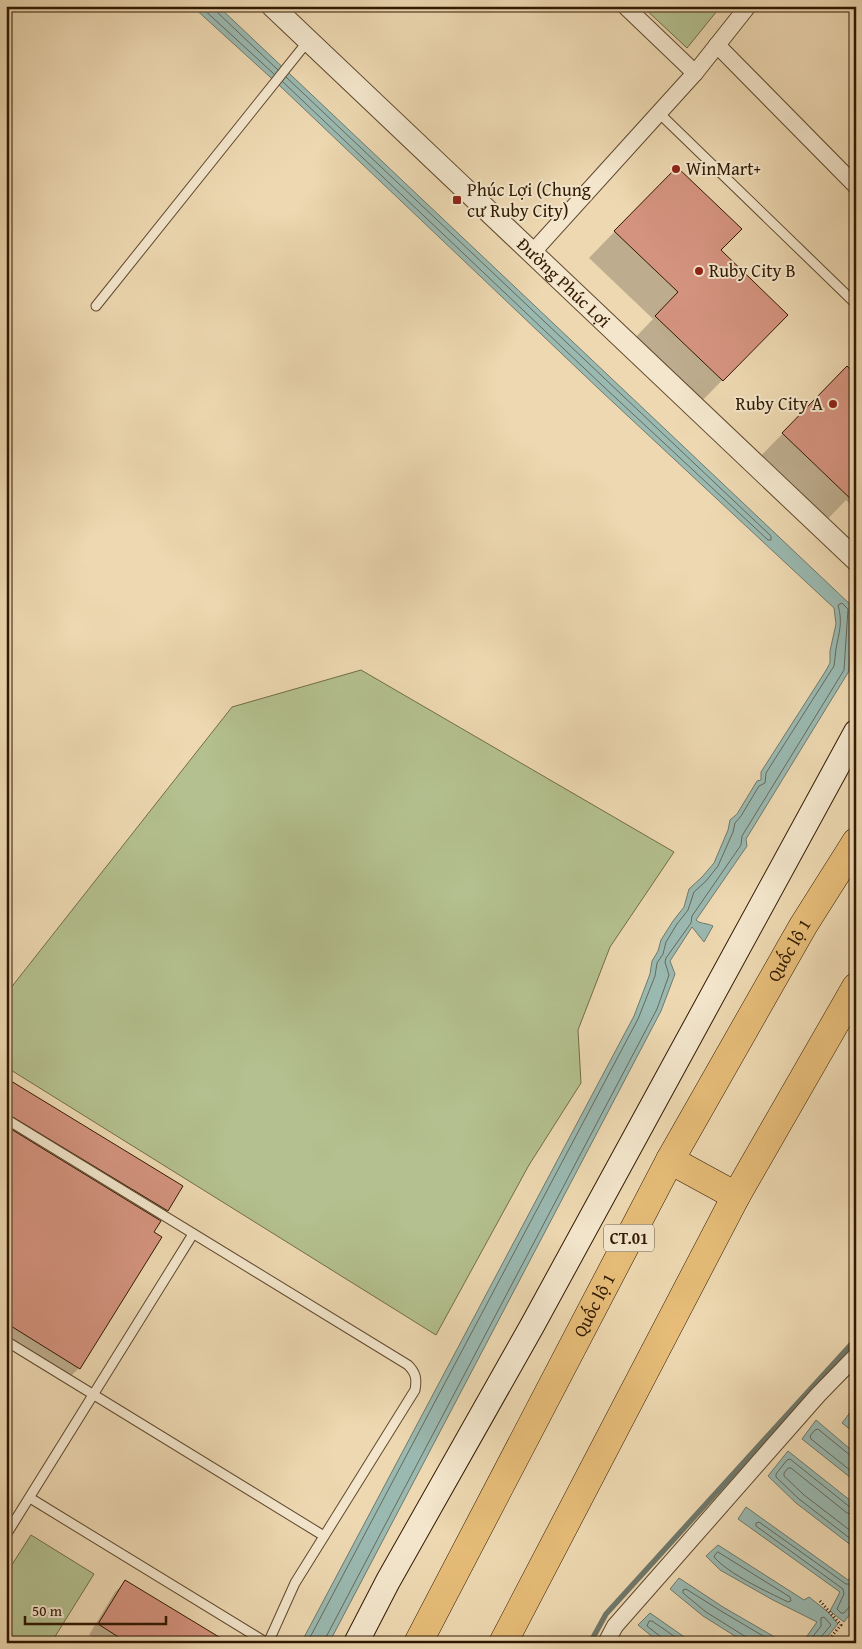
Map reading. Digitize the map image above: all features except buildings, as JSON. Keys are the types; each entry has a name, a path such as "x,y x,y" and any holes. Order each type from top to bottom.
{"highway":[{"name":"Quốc lộ 1","path":"418,1643 670,1160 804,926 856,842"},
{"path":"503,1643 736,1196 856,987"},
{"path":"670,1160 736,1196"}],"main road":[{"path":"356,1643 388,1581 537,1318 856,732"}],"street":[{"name":"Đường Phúc Lợi","path":"272,6 856,560"},
{"path":"625,6 695,73"},
{"path":"532,253 695,73 748,6"},
{"path":"717,44 856,186"},
{"path":"606,1643 615,1626 818,1395 856,1356"}],"lane":[{"path":"96,306 308,40"},
{"path":"659,113 856,304"},
{"path":"6,1119 408,1365 415,1372 417,1382 415,1390 295,1583 267,1643 30,1498"},
{"path":"6,1535 9,1524 30,1498 194,1234"},
{"path":"6,1341 324,1536"}],"path":[{"path":"820,1601 841,1625 826,1643"}],"green space":[{"path":"642,6 721,6 687,48"},
{"path":"361,670 674,852 610,947 578,1030 581,1083 529,1165 436,1335 6,1067 6,994 232,707"},
{"path":"31,1535 94,1574 51,1643 6,1643 6,1574"}],"water":[{"path":"192,6 218,6 853,607 849,671 746,839 747,846 696,920 713,926 704,942 692,927 670,961 675,974 661,1011 329,1643 301,1643 634,1016 661,940 684,907 689,889 714,863 728,830 730,820 737,814 757,781 761,780 761,772 830,663 830,651 836,624 834,608 601,391 280,86"},
{"path":"852,1410 856,1412 856,1434 842,1423"},
{"path":"816,1420 856,1454 856,1482 802,1439"},
{"path":"788,1451 856,1505 856,1549 796,1503 768,1476"},
{"path":"746,1507 848,1580 856,1572 856,1606 844,1622 830,1611 840,1592 738,1519"},
{"path":"718,1545 804,1600 809,1597 828,1612 838,1624 822,1643 802,1643 817,1622 720,1570 706,1556"},
{"path":"679,1578 723,1607 785,1643 746,1643 703,1616 670,1589"},
{"path":"650,1613 693,1643 660,1643 638,1625"}],"waterway":[{"path":"590,1643 606,1614 856,1339"}],"place":[{"name":"WinMart+","path":"676,169"},
{"name":"Phúc Lợi (Chung cư Ruby City)","path":"457,200"},
{"name":"Ruby City B","path":"699,271"},
{"name":"Ruby City A","path":"833,404"}]}
